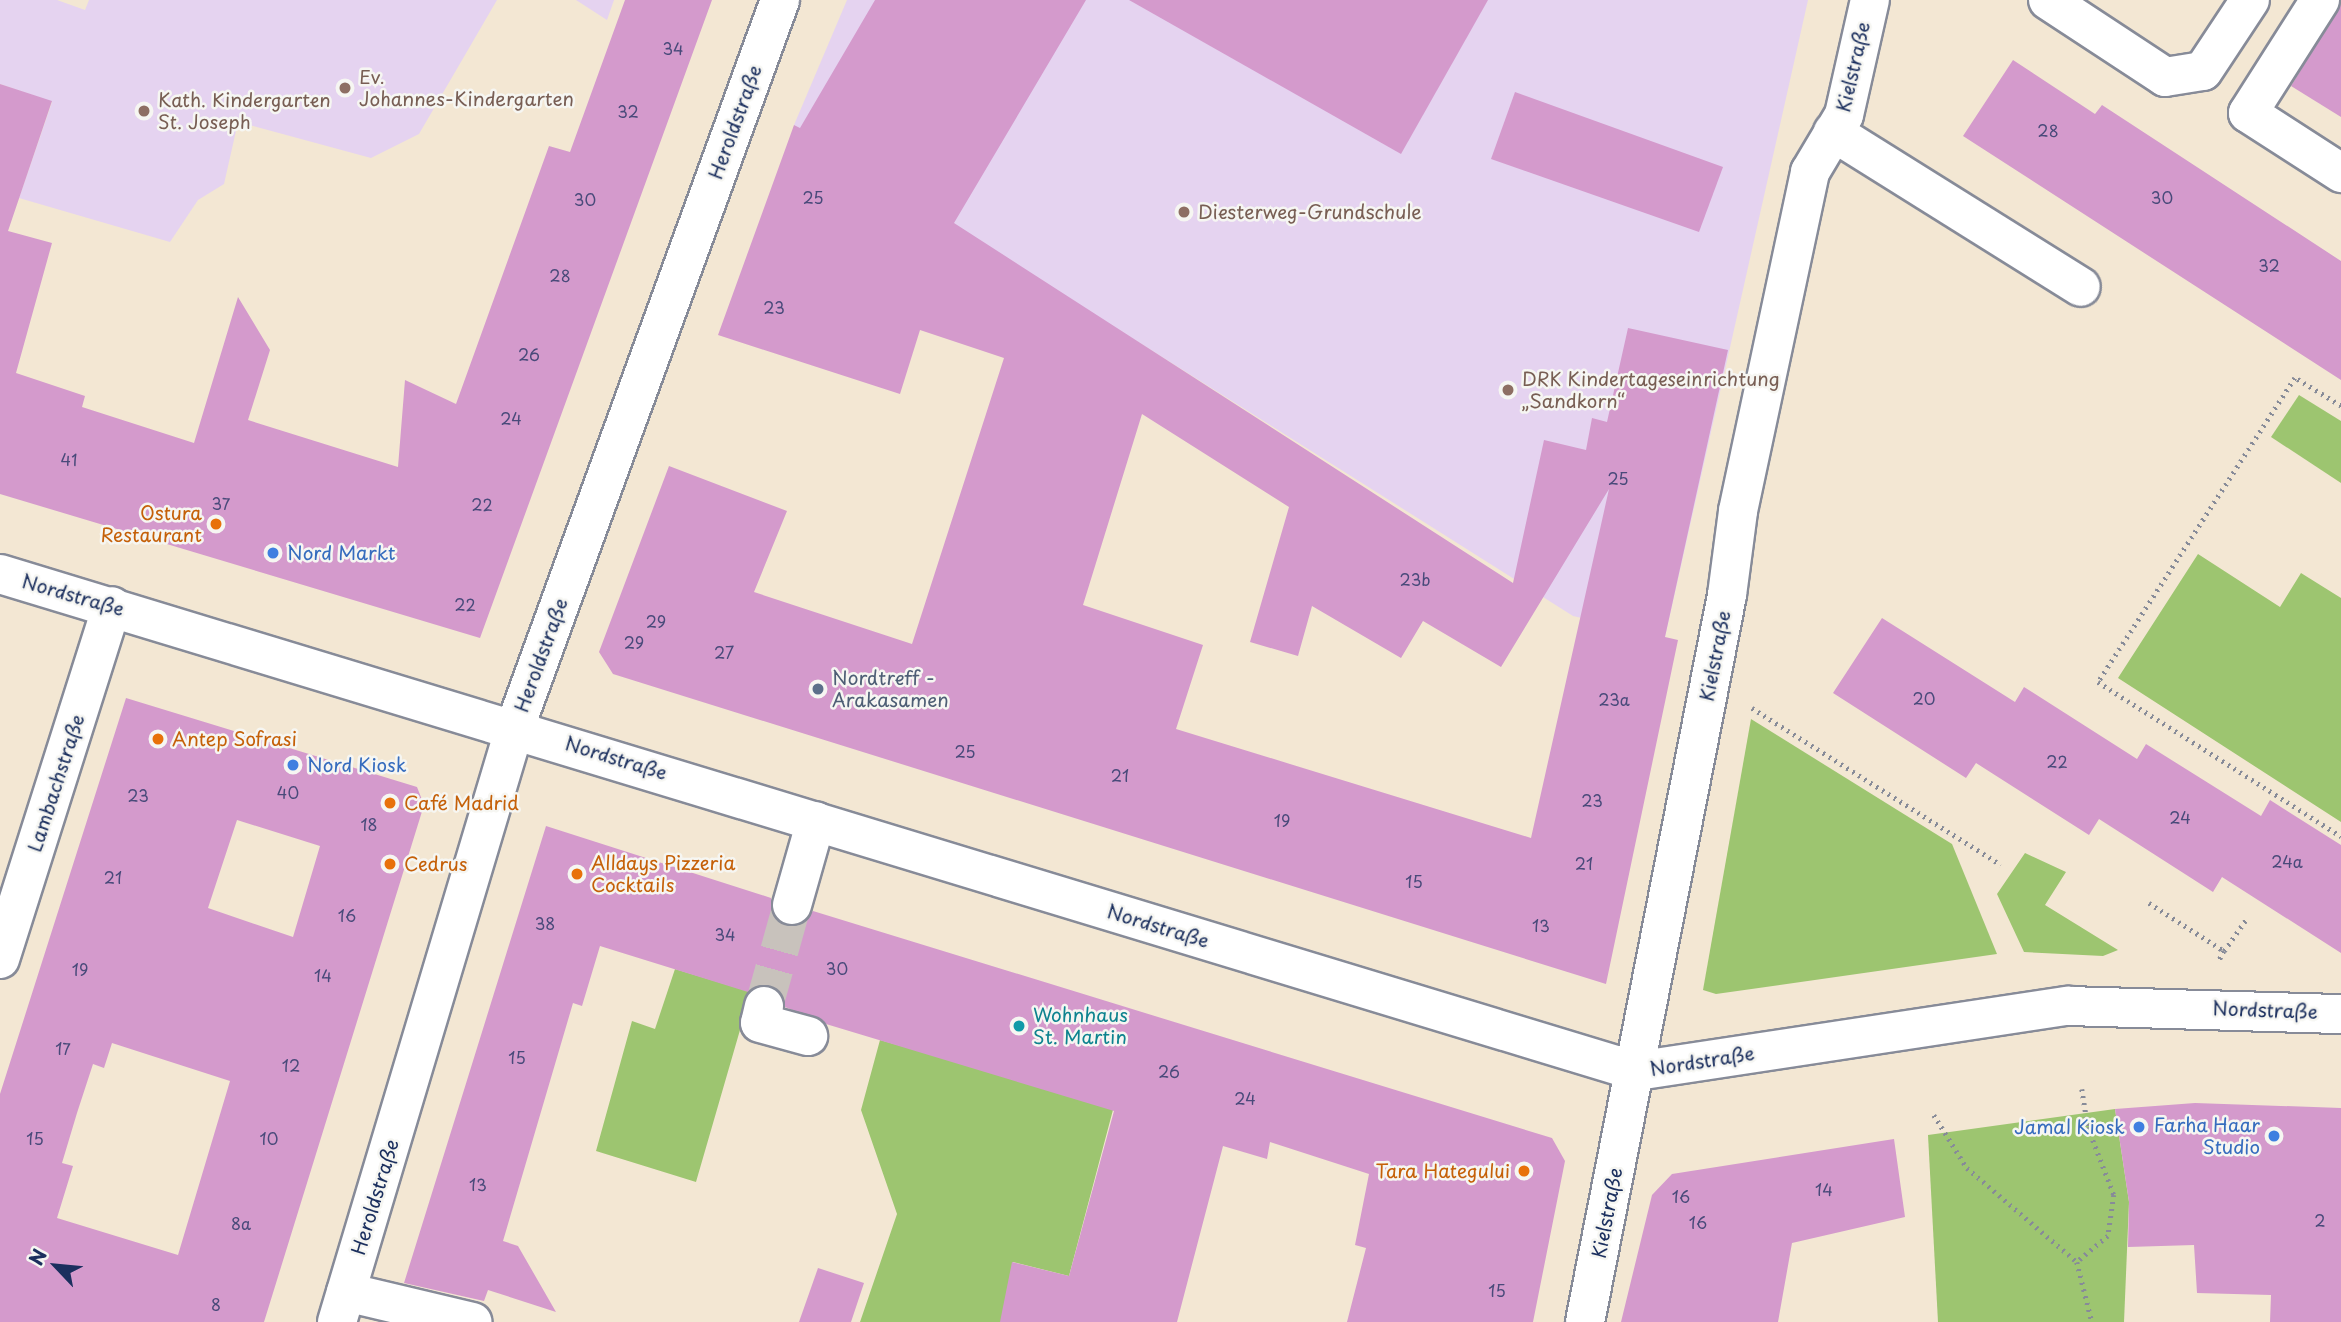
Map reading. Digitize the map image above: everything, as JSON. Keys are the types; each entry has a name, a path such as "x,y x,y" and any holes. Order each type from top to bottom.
{"street":[{"name":"Heroldstraße","path":"342,1307 515,727 780,0"},
{"name":"Kielstraße","path":"1585,1322 1636,1071 1741,498 1810,172 1844,115 1870,0"},
{"path":"2048,0 2165,77 2203,71 2250,0"},
{"path":"2320,0 2248,113 2341,173"},
{"path":"1833,132 2081,287"},
{"name":"Nordstraße","path":"0,574 515,727 1636,1071 2068,1006 2341,1014"},
{"name":"Lambachstraße","path":"0,959 111,607"},
{"path":"792,905 816,821"},
{"path":"764,1006 760,1023 808,1036"},
{"path":"342,1307 473,1322"}],"path":[{"path":"2341,406 2295,378 2098,682 2341,836"},
{"path":"1745,704 2001,865"},
{"path":"2149,903 2224,951"},
{"path":"2213,975 2224,951 2246,920"},
{"path":"2077,1262 2108,1236 2114,1195 2088,1127 2082,1089"},
{"path":"1934,1115 1967,1168 2077,1262 2092,1322"}],"shaded area":[{"name":"Kath. Kindergarten St. Joseph","path":"0,0 57,0 85,10 89,0 497,0 419,134 371,158 238,122 224,184 198,200 170,242 19,198 52,102 0,84"},
{"name":"Ev. Johannes-Kindergarten","path":"576,0 614,0 607,20"},
{"name":"Diesterweg-Grundschule","path":"847,0 1808,0 1665,637 1573,616 794,125"}],"green space":[{"path":"2299,395 2341,421 2341,483 2271,437"},
{"path":"2198,554 2280,607 2301,573 2341,598 2341,822 2118,678"},
{"path":"1751,719 1952,844 1997,954 1716,994 1703,990"},
{"path":"2025,853 2066,872 2045,905 2118,950 2103,956 2024,952 1997,894"},
{"path":"675,969 751,992 696,1182 596,1151 632,1021 655,1029"},
{"path":"880,1040 1114,1106 1069,1276 1013,1262 1001,1322 860,1322 897,1214 861,1110"},
{"path":"2115,1109 2129,1202 2124,1322 1938,1322 1928,1135"}],"building":[{"path":"625,0 712,0 480,638 0,494 0,84 52,101 8,231 52,243 16,373 85,396 82,407 194,443 238,297 270,350 248,420 398,467 405,380 456,404 549,146 570,152"},
{"path":"875,0 1086,0 954,223 1513,583 1544,440 1586,450 1592,418 1607,422 1628,328 1728,350 1665,637 1678,640 1606,984 613,674 599,652 669,466 787,511 754,592 912,644 1004,358 920,330 900,394 718,335 794,125 800,128","holes":["1142,414 1289,507 1250,642 1298,656 1312,606 1401,658 1423,621 1501,667 1609,489 1531,838 1176,729 1203,645 1083,605"]},
{"path":"1129,0 1488,0 1401,154"},
{"path":"2341,4 2341,117 2291,86"},
{"path":"2013,60 2095,114 2102,105 2341,261 2341,380 1963,136"},
{"path":"1515,92 1723,167 1699,232 1491,159"},
{"path":"1882,618 2015,702 2024,687 2137,759 2146,744 2261,816 2270,800 2341,845 2341,953 2222,877 2213,892 2099,819 2089,835 1976,763 1966,778 1833,693"},
{"path":"126,698 417,787 424,805 264,1322 0,1322 0,1094","holes":["237,820 320,846 293,937 208,908","112,1043 230,1081 178,1255 57,1218 73,1166 62,1163 77,1113 93,1064 104,1068"]},
{"path":"546,826 771,898 771,911 785,926 798,926 813,911 1552,1138 1565,1161 1533,1322 1347,1322 1366,1248 1355,1245 1369,1174 1270,1142 1267,1159 1223,1146 1177,1322 1000,1322 1012,1262 1069,1276 1114,1111 826,1024 785,1007 770,985 748,992 600,946 582,1006 573,1003 503,1241 518,1246 556,1312 488,1290 484,1301 404,1283"},
{"path":"2195,1103 2341,1108 2341,1322 2270,1322 2271,1295 2197,1293 2194,1245 2128,1247 2129,1202 2115,1109"},
{"path":"1894,1139 1905,1217 1792,1243 1778,1322 1621,1322 1652,1195 1672,1174"},
{"path":"818,1268 864,1283 851,1322 799,1322"}],"tunnel":[{"path":"764,1006 792,905"}],"place":[{"name":"Ev. Johannes-Kindergarten","path":"345,88"},
{"name":"Kath. Kindergarten St. Joseph","path":"144,111"},
{"name":"Diesterweg-Grundschule","path":"1184,212"},
{"name":"DRK Kindertageseinrichtung „Sandkorn“","path":"1508,390"},
{"name":"Ostura Restaurant","path":"216,524"},
{"name":"Nord Markt","path":"273,553"},
{"name":"Nordtreff - Arakasamen","path":"818,689"},
{"name":"Antep Sofrasi","path":"158,739"},
{"name":"Nord Kiosk","path":"293,765"},
{"name":"Café Madrid","path":"390,803"},
{"name":"Cedrus","path":"390,864"},
{"name":"Alldays Pizzeria Cocktails","path":"577,874"},
{"name":"Wohnhaus St. Martin","path":"1019,1026"},
{"name":"Jamal Kiosk","path":"2139,1127"},
{"name":"Farha Haar Studio","path":"2274,1136"},
{"name":"Tara Hategului","path":"1524,1171"}]}
